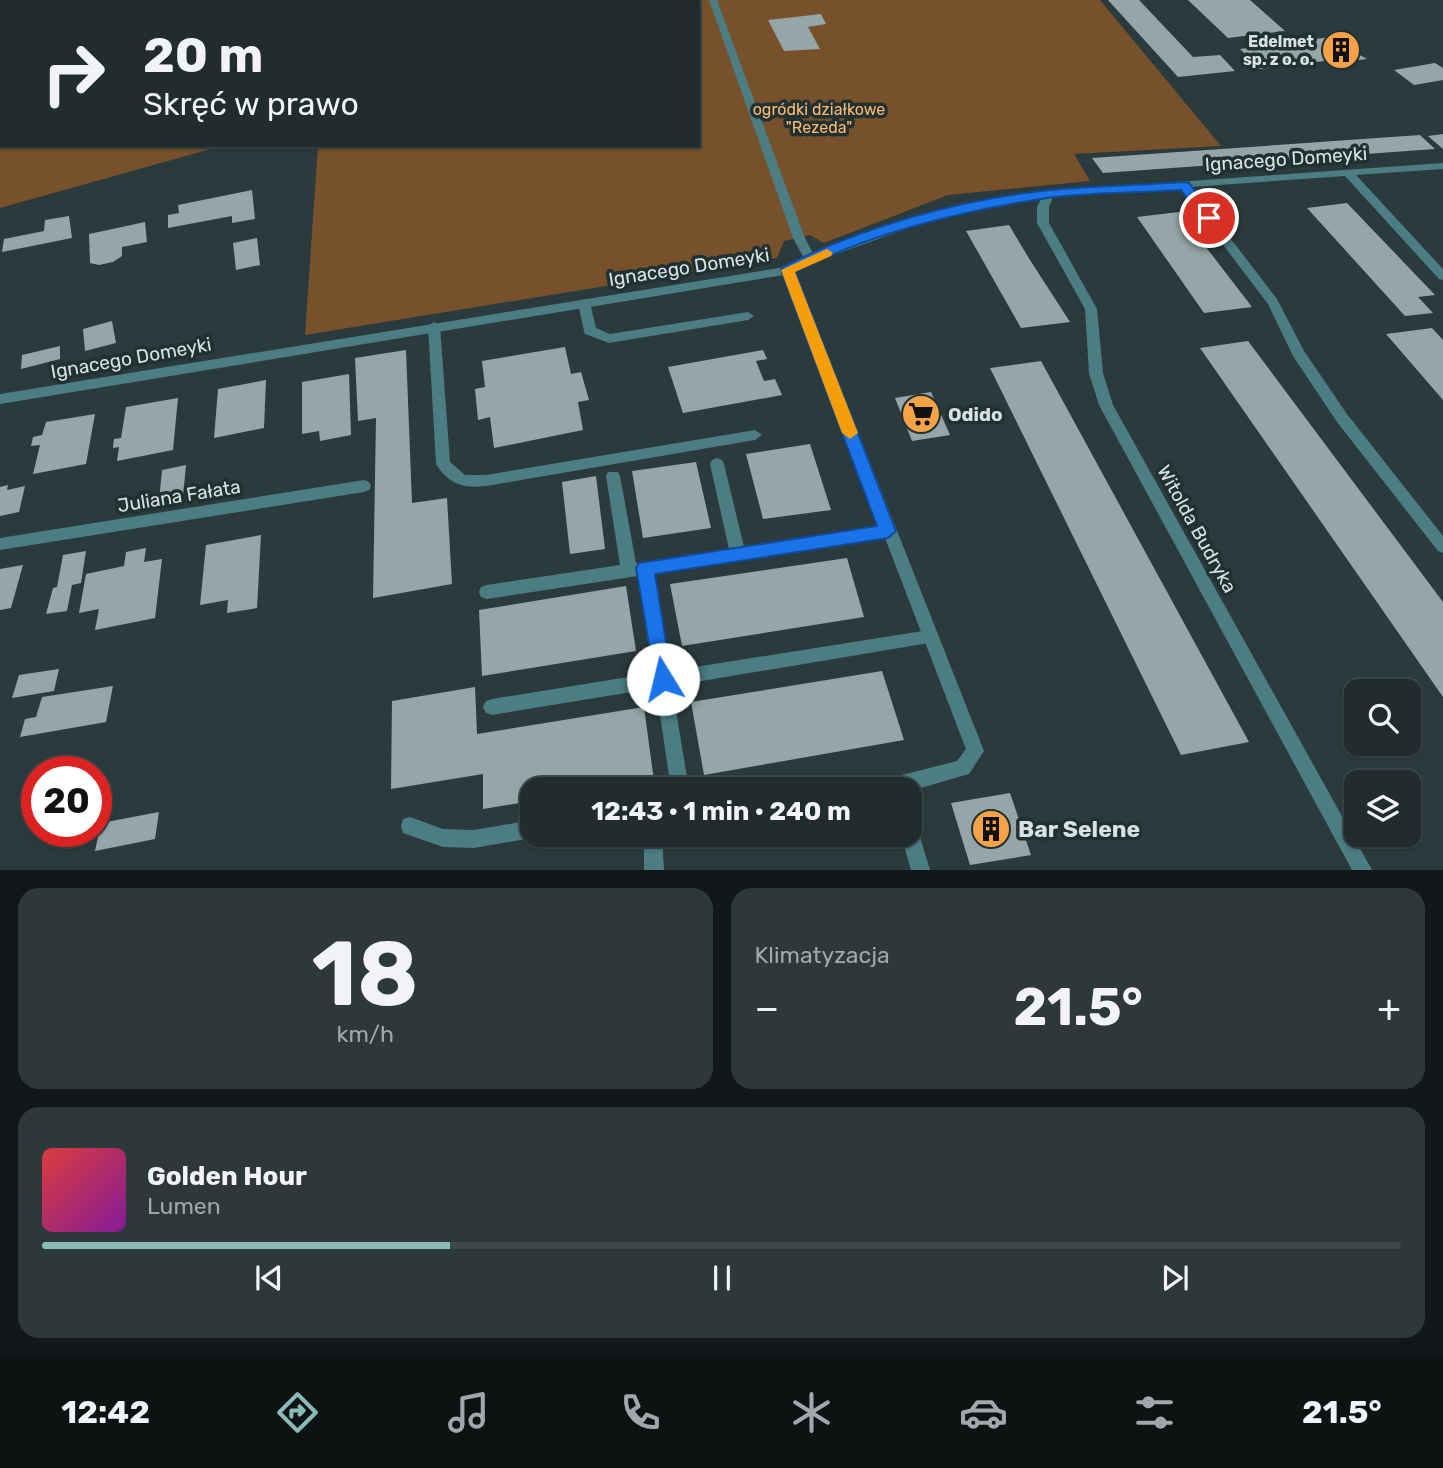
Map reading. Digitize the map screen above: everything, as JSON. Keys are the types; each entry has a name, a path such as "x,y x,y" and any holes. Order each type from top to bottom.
{"street":[{"path":"713,0 799,238 810,259"},
{"name":"Ignacego Domeyki","path":"0,399 788,270 810,259 931,216 1049,194 1443,166"},
{"path":"1349,174 1443,276"},
{"path":"1184,186 1273,302 1298,353 1342,418 1443,547"},
{"name":"Witolda Budryka","path":"1049,194 1044,207 1043,223 1091,309 1096,373 1106,405 1363,870"},
{"path":"788,270 975,751 963,768 922,780"},
{"path":"584,303 590,331 609,339 748,316"},
{"path":"433,327 443,464 453,478 471,483 755,435"},
{"path":"717,464 738,554"},
{"path":"613,476 663,679 678,777"},
{"name":"Juliana Fałata","path":"0,544 364,486"},
{"path":"487,592 888,531"},
{"path":"492,707 929,636"},
{"path":"410,826 443,838 474,839 520,831"},
{"path":"653,847 654,870"},
{"path":"914,847 921,870"}],"green space":[{"name":"ogródki działkowe \"Rezeda\"","path":"700,0 1100,0 1221,146 1074,154 1090,181 948,195 824,243 810,235 784,241 777,258 305,335 318,147 700,147"},
{"path":"0,147 218,147 0,208"}],"building":[{"path":"1108,0 1139,0 1193,57 1220,55 1235,71 1178,77"},
{"path":"1188,0 1250,0 1285,31 1228,38"},
{"path":"821,14 826,24 808,27 820,49 784,51 768,20"},
{"path":"1338,36 1349,49 1367,59 1344,62 1340,59 1260,69 1240,49"},
{"path":"1435,63 1443,68 1443,80 1414,85 1394,70"},
{"path":"1443,134 1443,149 1428,136"},
{"path":"1420,135 1435,149 1103,173 1092,158"},
{"path":"252,190 255,219 232,223 232,216 168,228 168,215 179,213 178,205"},
{"path":"1347,203 1435,295 1418,297 1433,313 1405,316 1307,208"},
{"path":"1179,212 1252,307 1204,313 1137,217"},
{"path":"69,216 72,238 2,252 4,239 44,231 45,220"},
{"path":"145,222 147,242 122,247 122,256 113,262 99,265 90,263 89,234"},
{"path":"1009,225 1070,322 1021,328 966,231"},
{"path":"257,238 260,265 236,270 233,243"},
{"path":"112,321 116,343 85,351 83,329"},
{"path":"1432,328 1443,340 1443,400 1386,334"},
{"path":"1248,341 1443,602 1443,697 1200,348"},
{"path":"60,346 60,359 21,369 22,355"},
{"path":"565,347 571,374 581,372 589,400 578,402 583,430 494,448 490,417 478,420 475,389 485,387 482,361"},
{"path":"406,350 412,503 447,498 452,584 373,598 376,418 358,421 355,358"},
{"path":"763,350 767,359 756,361 764,381 775,379 782,395 683,413 668,367"},
{"path":"1041,361 1249,742 1181,755 990,368"},
{"path":"349,374 351,435 320,441 319,431 302,434 302,382"},
{"path":"266,380 264,428 214,438 218,389"},
{"path":"931,392 950,435 912,441 895,398"},
{"path":"178,398 173,450 117,461 119,447 113,448 114,439 121,438 126,407"},
{"path":"95,414 86,464 33,474 40,445 31,446 33,437 42,435 46,422"},
{"path":"810,444 831,510 763,519 746,454"},
{"path":"696,462 711,528 643,538 632,471"},
{"path":"186,465 183,497 159,501 162,470"},
{"path":"596,476 605,549 570,554 562,482"},
{"path":"8,485 7,490 25,486 19,512 0,516 0,487"},
{"path":"261,535 257,608 227,613 228,600 200,605 206,545"},
{"path":"146,548 144,562 162,559 155,618 95,630 99,609 79,613 86,574 124,566 126,552"},
{"path":"86,551 81,583 72,585 67,611 46,614 53,588 57,587 63,555"},
{"path":"847,558 864,617 682,646 670,584"},
{"path":"23,565 11,608 0,610 0,569"},
{"path":"626,586 636,651 482,676 479,610"},
{"path":"59,669 54,691 12,698 19,675"},
{"path":"882,671 904,740 704,775 691,702"},
{"path":"113,686 106,722 20,737 25,719 36,717 42,697"},
{"path":"475,687 477,734 644,707 653,777 520,777 520,803 483,809 483,774 391,789 392,701"},
{"name":"Bar Selene","path":"1010,793 1031,855 970,865 951,803"},
{"path":"159,812 155,839 95,851 96,847 112,847 112,821"}],"slow traffic":[{"path":"827,253 788,270 850,433"}],"place":[{"name":"Edelmet sp. z o. o.","path":"1341,50"},
{"name":"Odido","path":"921,414"},
{"name":"Bar Selene","path":"991,829"}],"route":[{"path":"663,679 645,568 888,531 788,270 810,259 931,216 982,204 1049,194 1184,186 1209,218"}]}
